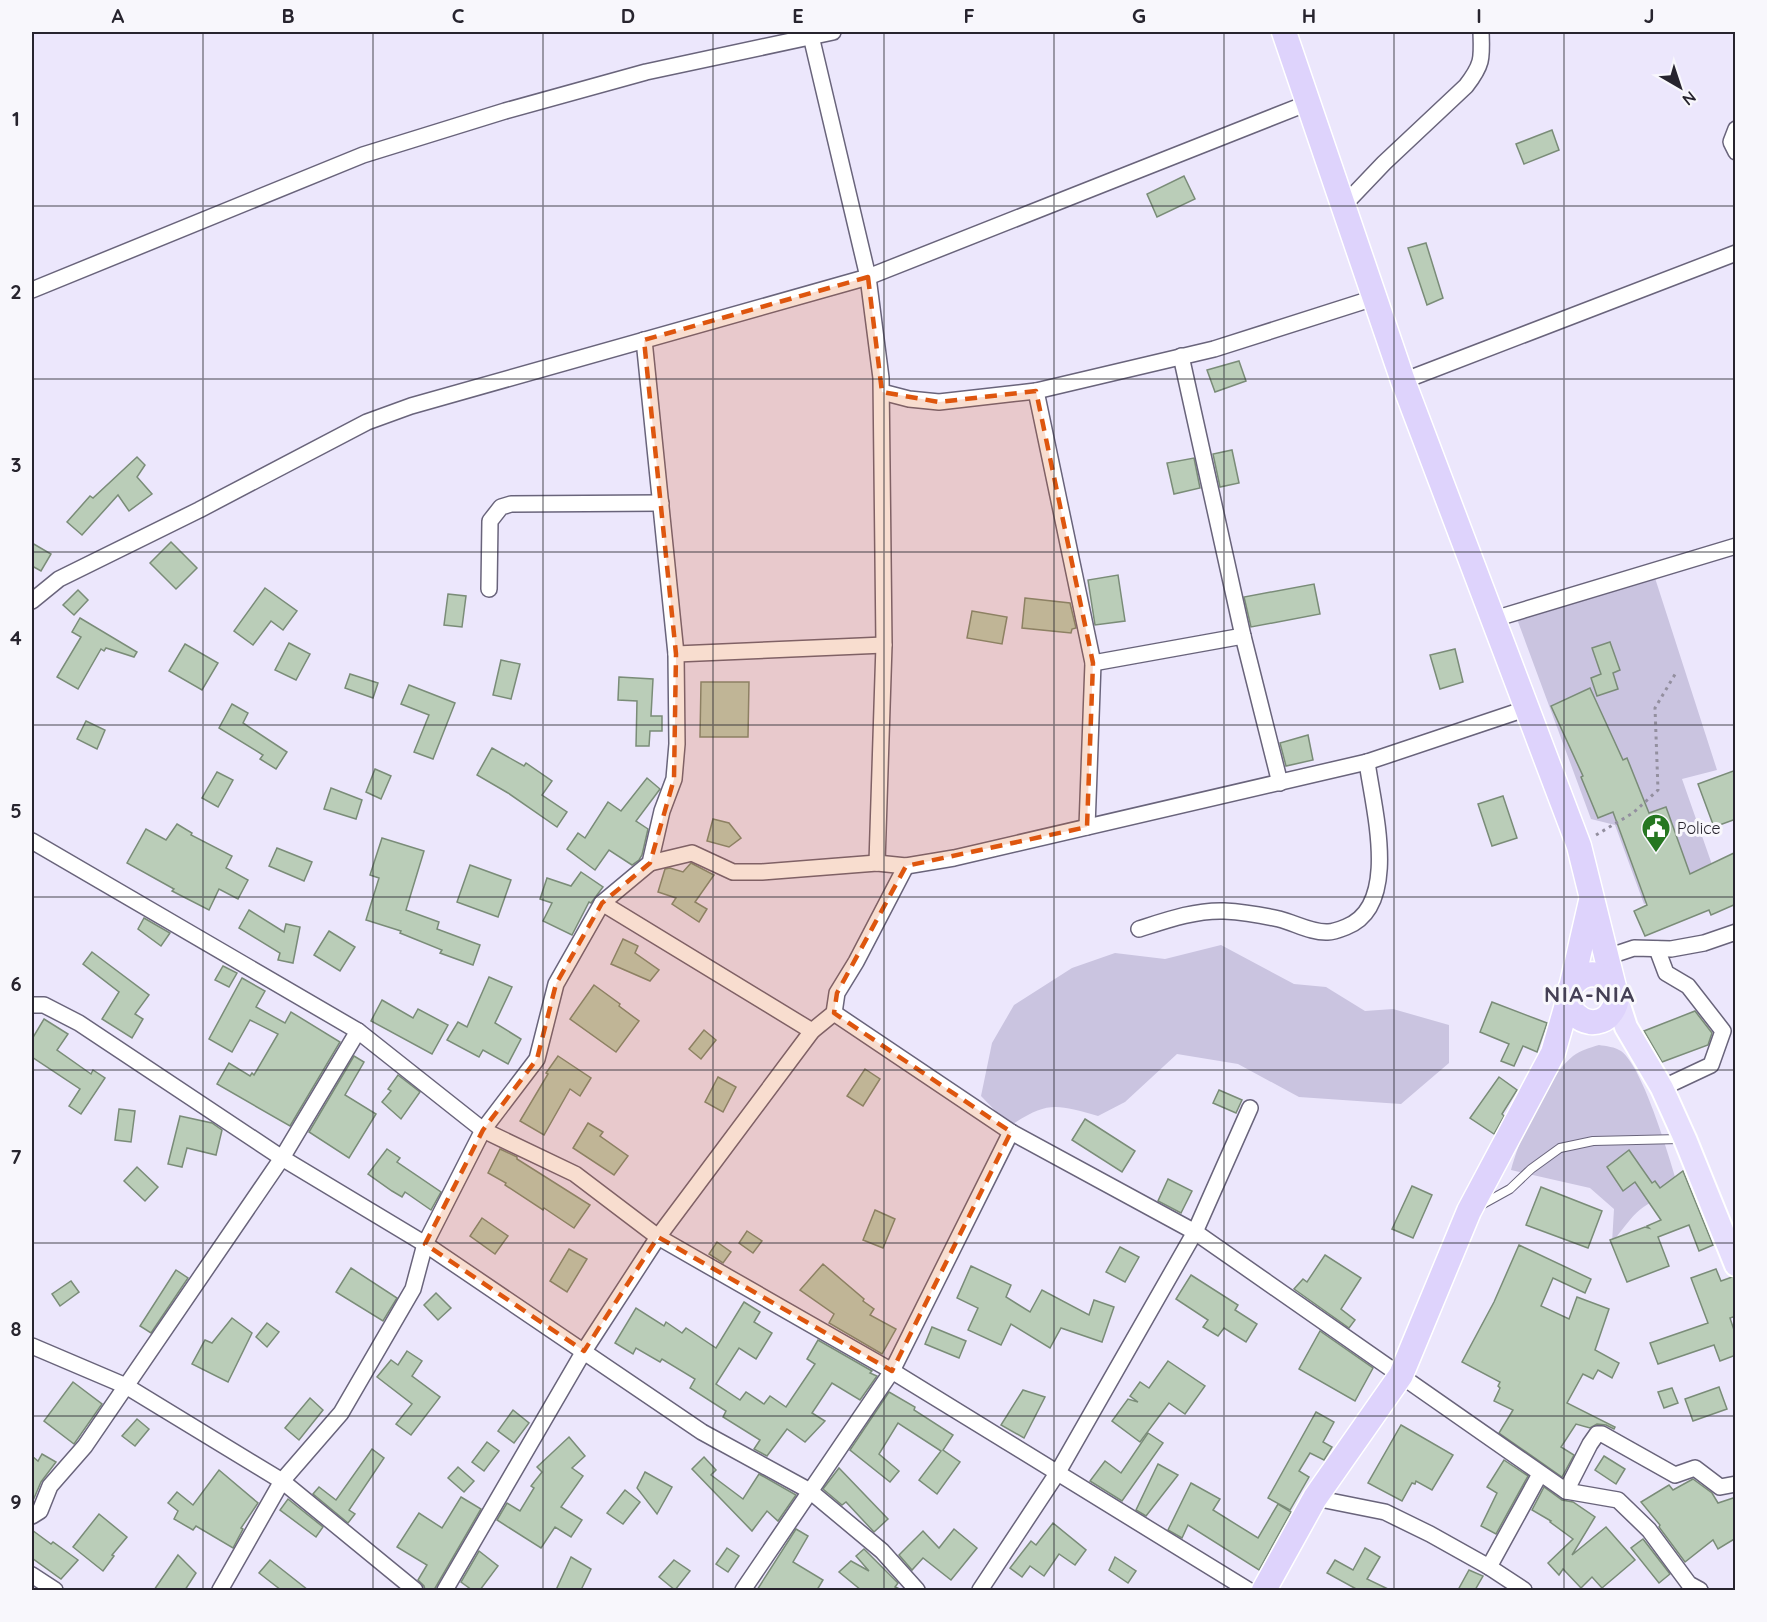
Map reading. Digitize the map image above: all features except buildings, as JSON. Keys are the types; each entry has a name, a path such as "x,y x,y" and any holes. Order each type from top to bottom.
{"highway":[{"path":"1284,32 1402,381 1579,846 1607,957 1615,993 1615,1006 1607,1017 1593,1023 1553,1053"},
{"path":"1264,1590 1315,1498 1401,1375 1469,1211 1553,1053 1591,899"},
{"path":"1593,1023 1574,1015 1569,995 1578,978 1591,974 1604,977 1615,993"}],"main road":[{"path":"1615,993 1626,1028 1662,1088 1685,1139 1736,1264"},
{"path":"1593,1023 1626,1028"}],"street":[{"path":"32,290 363,155 505,111 646,72 833,32"},
{"path":"1343,206 1476,74 1482,60 1481,32"},
{"path":"811,36 868,277 882,392 884,645 877,863"},
{"path":"32,601 59,579 199,510 367,422 411,406 868,277 1308,103"},
{"path":"1736,129 1731,142 1736,152"},
{"path":"1402,381 1736,253"},
{"path":"882,392 909,399 939,402 1036,391 1214,349 1374,298"},
{"path":"644,340 676,654 678,744 674,779 662,811 650,862"},
{"path":"1181,356 1243,636 1280,783"},
{"path":"1036,391 1093,663 1087,827"},
{"path":"489,589 490,521 501,507 511,504 662,503"},
{"path":"1494,619 1736,546"},
{"path":"1093,663 1243,636"},
{"path":"676,654 884,645"},
{"path":"220,1590 282,1481 340,1413 413,1289 425,1244 483,1130 537,1059 556,984 602,903 650,862 692,853 733,872 762,872 877,863 906,867 954,858 1367,762 1528,708"},
{"path":"1139,929 1182,915 1222,911 1280,919 1328,933 1358,922 1369,908 1379,882 1380,856 1367,762"},
{"path":"32,840 358,1032 483,1130 575,1174 658,1237 892,1371 1248,1590"},
{"path":"445,1590 584,1351 658,1237 812,1031 834,1013 837,993 906,867"},
{"path":"602,903 812,1031"},
{"path":"1607,957 1634,948 1657,949 1704,943 1736,932"},
{"path":"1657,949 1666,973 1688,986 1723,1031 1711,1065 1662,1088"},
{"path":"32,1005 44,1005 79,1023 282,1158 425,1244 702,1432 810,1491 882,1551 917,1590"},
{"path":"834,1013 1011,1132 1195,1232 1566,1491 1618,1500 1649,1530 1689,1584 1700,1590"},
{"path":"32,1516 40,1511 50,1486 85,1446 282,1158 358,1032"},
{"path":"980,1590 1058,1472 1195,1232 1250,1108"},
{"path":"743,1590 892,1371 1011,1132"},
{"path":"32,1346 126,1386 282,1481 415,1590"},
{"path":"1566,1491 1597,1434 1610,1438 1675,1475 1695,1468 1720,1487 1736,1484"},
{"path":"1489,1567 1540,1474"},
{"path":"1315,1498 1385,1512 1489,1567 1524,1590"},
{"path":"32,1575 55,1590"}],"lane":[{"path":"1469,1211 1510,1189 1531,1169 1560,1148 1593,1141 1685,1139"}],"path":[{"path":"1579,846 1633,813 1658,790 1655,708 1677,671"}],"highlighted area":[{"path":"868,277 882,392 939,402 1036,391 1093,663 1087,827 906,866 837,993 834,1013 1011,1132 892,1371 658,1237 584,1351 425,1244 483,1130 537,1059 556,984 602,903 650,863 674,779 676,654 644,340"}],"shaded area":[{"path":"1655,578 1717,770 1682,779 1716,876 1644,904 1615,825 1591,819 1517,619"},
{"path":"1221,945 1294,984 1326,987 1365,1011 1393,1009 1449,1025 1449,1063 1401,1104 1299,1097 1238,1064 1177,1054 1125,1102 1098,1116 1072,1109 1052,1107 1033,1112 1010,1126 981,1096 992,1043 1014,1005 1072,968 1115,953 1165,959"},
{"path":"1599,1045 1621,1051 1639,1076 1656,1117 1680,1193 1647,1204 1633,1216 1612,1243 1614,1209 1590,1188 1511,1170 1527,1125 1553,1078 1573,1056"}],"place":[{"name":"Police","path":"1656,854"}],"district":[{"name":"NIA-NIA","path":"1590,994"}]}
